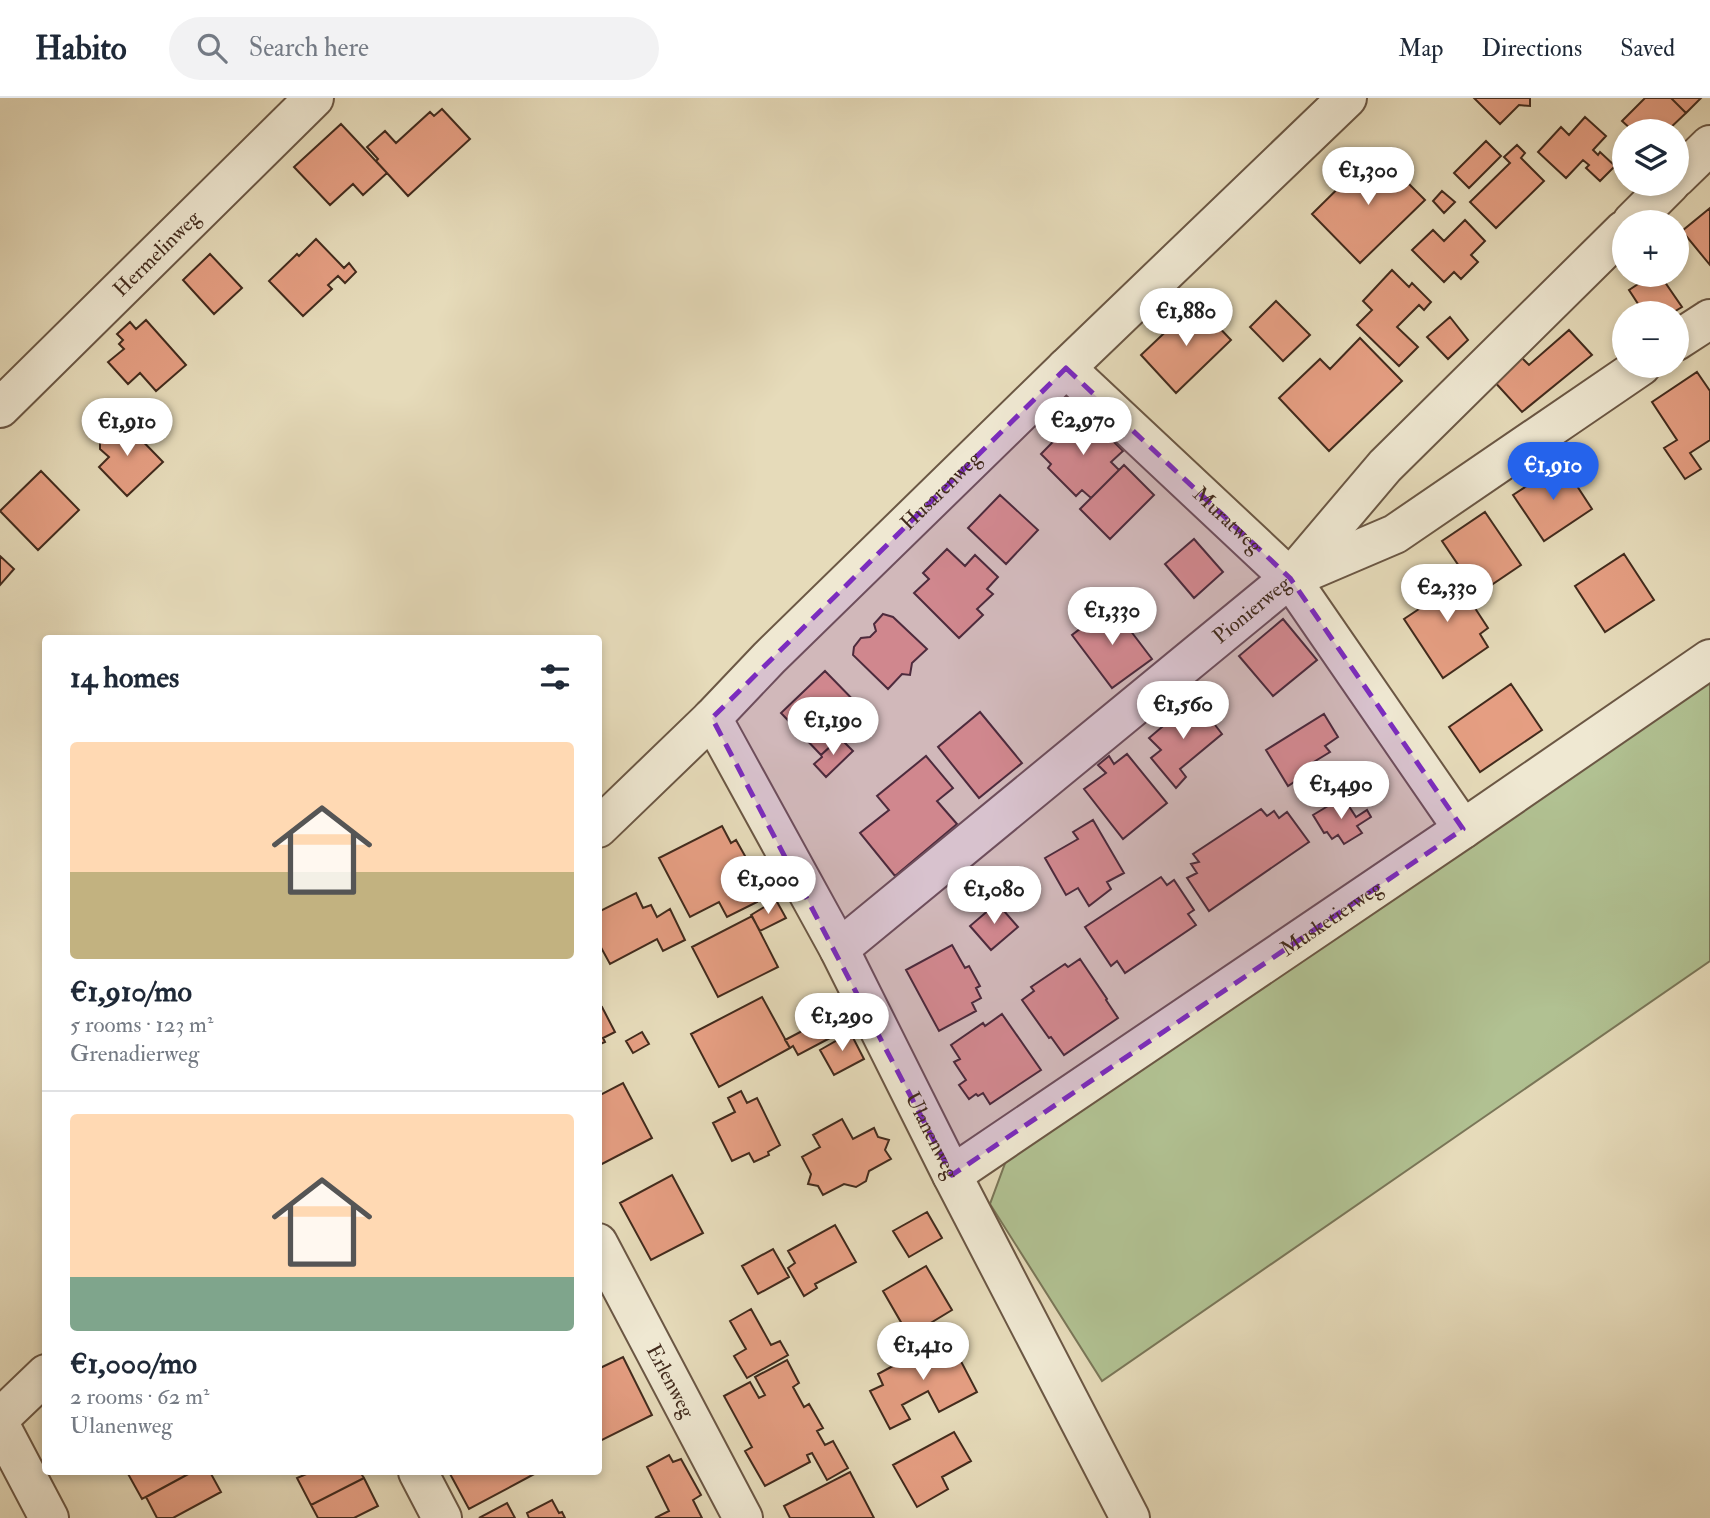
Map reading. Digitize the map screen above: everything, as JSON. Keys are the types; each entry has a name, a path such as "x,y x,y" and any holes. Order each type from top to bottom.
{"street":[{"name":"Hermelinweg","path":"0,408 314,98"},
{"name":"Husarenweg","path":"602,824 1066,368 1347,98"},
{"path":"1689,165 1710,145"},
{"path":"1644,210 1658,196"},
{"name":"Pionierweg","path":"839,949 1290,578 1385,466 1612,242"},
{"path":"1689,332 1710,318"},
{"name":"Muratweg","path":"1066,368 1290,578 1463,829"},
{"path":"1290,578 1395,534 1623,378"},
{"name":"Musketierweg","path":"952,1175 1710,659"},
{"name":"Ulanenweg","path":"712,718 839,949 952,1175 1130,1518"},
{"name":"Erlenweg","path":"602,1251 743,1518"},
{"path":"0,1418 42,1378"},
{"path":"0,1425 49,1518"},
{"path":"420,1475 442,1518"}],"highlighted area":[{"path":"1066,368 1290,578 1463,829 952,1175 712,718"}],"green space":[{"path":"1710,674 1710,961 1102,1381 990,1204 1010,1150"}],"building":[{"path":"1474,98 1530,98 1530,106 1519,105 1500,124"},
{"path":"1645,98 1671,98 1686,113 1680,119 1624,119"},
{"path":"1671,98 1701,98 1686,113"},
{"path":"442,109 470,139 408,196 367,147 385,131 396,143 430,112 434,116"},
{"path":"1585,117 1606,136 1593,150 1598,155 1600,152 1612,163 1612,169 1600,181 1586,168 1589,165 1583,160 1566,178 1538,152 1561,127 1569,135"},
{"path":"341,124 387,173 363,195 353,184 330,205 294,167"},
{"path":"1486,141 1501,156 1469,188 1454,173"},
{"path":"1517,145 1525,153 1521,158 1544,181 1496,228 1470,202 1510,163 1504,157"},
{"path":"1376,151 1425,200 1360,263 1312,214"},
{"path":"1442,191 1455,202 1444,213 1433,201"},
{"path":"1710,208 1710,265 1689,240 1689,225"},
{"path":"1465,220 1485,241 1471,255 1478,262 1461,279 1454,272 1444,282 1412,250 1433,230 1444,241"},
{"path":"316,239 344,268 349,263 356,272 345,283 338,276 328,285 332,289 303,316 269,281"},
{"path":"210,254 242,288 214,314 183,280"},
{"path":"1392,270 1409,287 1412,283 1431,302 1424,310 1419,305 1397,327 1418,347 1399,366 1357,325 1372,310 1363,301"},
{"path":"1634,287 1668,287 1678,301 1636,301 1629,290"},
{"path":"1276,301 1310,335 1283,361 1250,327"},
{"path":"1196,303 1231,340 1176,393 1141,355"},
{"path":"1450,317 1468,340 1448,359 1427,337"},
{"path":"146,320 186,365 156,391 140,373 128,384 108,362 124,349 119,344 123,340 117,334 130,322 136,329"},
{"path":"1569,330 1592,355 1522,412 1492,379 1520,356 1529,365"},
{"path":"1360,338 1402,381 1329,451 1279,398 1320,359 1330,369"},
{"path":"1697,372 1710,391 1710,440 1690,453 1701,469 1685,479 1664,448 1677,440 1652,402"},
{"path":"1083,411 1123,451 1111,462 1119,470 1091,498 1082,490 1076,496 1048,468 1051,464 1041,454"},
{"path":"123,421 163,462 127,496 99,467 109,457 100,449 100,436 105,430 113,430"},
{"path":"1562,463 1592,509 1544,541 1513,495"},
{"path":"1124,465 1154,495 1110,539 1080,509"},
{"path":"41,471 79,510 38,550 0,511"},
{"path":"1000,495 1038,530 1006,564 968,528"},
{"path":"1485,512 1521,565 1478,594 1442,541"},
{"path":"1194,539 1223,572 1194,598 1165,564"},
{"path":"947,549 965,566 975,555 998,577 987,589 993,594 977,609 983,615 959,638 914,593 929,579 923,573"},
{"path":"1624,554 1654,600 1605,632 1575,586"},
{"path":"0,556 14,569 0,585"},
{"path":"1450,570 1488,628 1480,634 1488,647 1443,678 1404,619 1422,607 1412,591 1439,573 1441,576"},
{"path":"1111,605 1152,659 1112,688 1072,635"},
{"path":"883,614 893,617 927,649 912,663 910,675 902,674 888,689 853,655 854,647 861,638 870,637 876,631 874,624"},
{"path":"1283,619 1317,660 1273,696 1239,656"},
{"path":"825,671 866,713 821,755 781,713"},
{"path":"1511,684 1542,730 1480,772 1449,727"},
{"path":"1195,699 1222,734 1180,769 1186,777 1176,788 1151,758 1161,750 1149,738"},
{"path":"980,712 1022,763 979,798 938,747"},
{"path":"1324,714 1338,737 1325,746 1330,752 1312,763 1315,768 1288,786 1266,750"},
{"path":"840,738 853,751 826,777 814,764"},
{"path":"1127,754 1167,803 1123,839 1084,789 1106,773 1098,765 1109,756 1114,764"},
{"path":"926,756 953,788 937,801 957,824 895,876 860,833 889,810 877,796"},
{"path":"1343,797 1356,817 1367,810 1371,817 1357,826 1362,833 1344,844 1338,835 1332,839 1327,832 1324,833 1313,815"},
{"path":"1261,809 1267,816 1274,811 1279,818 1287,812 1309,842 1209,911 1187,878 1197,873 1191,864 1199,862 1193,854"},
{"path":"1093,820 1124,873 1107,882 1111,889 1089,906 1078,888 1066,895 1045,858 1078,839 1073,832"},
{"path":"722,826 731,843 736,840 749,863 743,866 757,902 727,917 719,902 690,917 659,858"},
{"path":"1161,877 1167,885 1174,880 1194,910 1188,914 1196,925 1125,973 1117,961 1111,966 1085,927"},
{"path":"636,893 643,908 651,905 657,917 670,909 685,940 663,951 657,939 610,964 602,949 602,910"},
{"path":"776,900 786,918 760,931 751,915"},
{"path":"997,903 1018,927 991,950 970,926"},
{"path":"752,916 778,967 718,997 692,947"},
{"path":"952,945 965,968 969,966 980,986 976,988 981,998 972,1003 976,1011 939,1031 906,970"},
{"path":"1080,959 1118,1018 1064,1055 1022,1000 1034,991 1031,987 1065,964 1068,967"},
{"path":"762,997 790,1048 719,1087 691,1034"},
{"path":"602,1007 615,1032 603,1038 605,1042 602,1043"},
{"path":"1002,1014 1041,1070 990,1104 983,1093 969,1099 959,1085 966,1080 954,1062 960,1059 951,1045 983,1023 985,1026"},
{"path":"821,1021 830,1038 798,1055 793,1046 790,1048 785,1040"},
{"path":"848,1028 864,1059 834,1075 820,1050 839,1039 837,1034"},
{"path":"642,1032 649,1044 633,1053 626,1041"},
{"path":"623,1083 652,1138 602,1164 602,1094"},
{"path":"741,1091 747,1103 757,1098 780,1145 768,1152 769,1155 754,1162 749,1153 732,1161 713,1123 735,1112 728,1098"},
{"path":"842,1119 853,1139 874,1128 878,1137 889,1140 885,1150 891,1159 869,1171 866,1181 856,1187 844,1184 823,1195 818,1186 808,1184 811,1174 802,1157 820,1147 813,1135"},
{"path":"672,1175 703,1233 651,1260 620,1203"},
{"path":"927,1212 942,1238 909,1257 893,1231"},
{"path":"835,1225 856,1262 815,1284 817,1288 804,1296 788,1268 795,1263 788,1251"},
{"path":"773,1249 789,1277 758,1294 742,1266"},
{"path":"926,1266 952,1310 909,1336 883,1291"},
{"path":"751,1309 771,1345 780,1341 788,1355 747,1378 734,1356 746,1349 730,1321"},
{"path":"933,1340 938,1351 952,1344 977,1392 939,1412 928,1391 902,1405 910,1419 890,1429 870,1391 883,1385 878,1374 904,1360 902,1356"},
{"path":"623,1357 652,1415 602,1440 602,1367"},
{"path":"787,1360 799,1383 793,1387 804,1407 809,1404 823,1428 817,1431 825,1445 833,1441 848,1468 827,1480 812,1453 807,1455 810,1462 765,1486 745,1451 752,1447 724,1396 750,1382 759,1398 765,1395 755,1377"},
{"path":"954,1432 971,1461 942,1477 948,1489 917,1507 893,1465"},
{"path":"669,1455 673,1462 681,1459 701,1495 693,1500 702,1518 655,1518 669,1511 647,1467"},
{"path":"850,1472 874,1518 790,1518 784,1506"},
{"path":"129,1475 186,1475 142,1499"},
{"path":"186,1475 212,1475 221,1492 173,1518 157,1518 146,1497"},
{"path":"304,1475 362,1475 364,1478 311,1505 297,1478"},
{"path":"451,1475 532,1475 469,1509"},
{"path":"364,1478 378,1506 354,1518 318,1518 311,1505"},
{"path":"552,1500 565,1518 529,1518 527,1513"},
{"path":"507,1503 515,1518 479,1518"}]}
